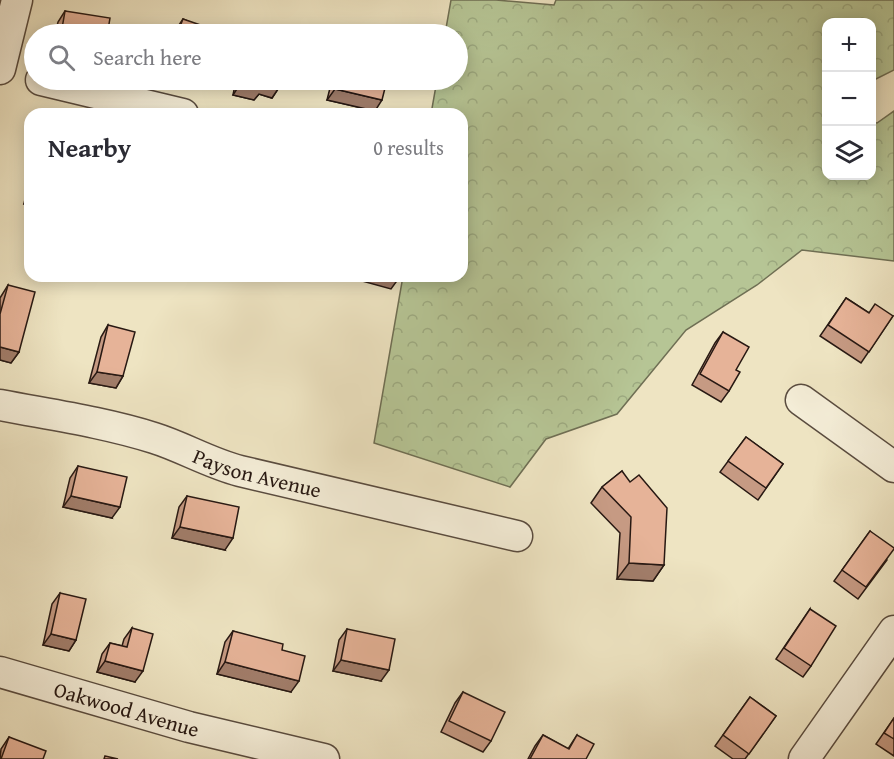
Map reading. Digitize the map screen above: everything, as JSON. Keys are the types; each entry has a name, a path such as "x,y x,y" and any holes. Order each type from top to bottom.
{"street":[{"path":"17,0 0,69 24,75"},
{"path":"83,90 158,108"},
{"path":"801,400 894,467"},
{"name":"Payson Avenue","path":"0,405 92,420 157,439 209,462 240,471 518,536"},
{"path":"804,759 894,631"},
{"name":"Oakwood Avenue","path":"0,672 189,727 324,759"}],"green space":[{"path":"451,0 496,0 554,5 556,0 894,0 894,70 876,79 876,18 822,18 822,180 876,180 876,123 894,111 894,261 802,250 757,285 686,330 617,414 546,439 510,487 374,443 402,282 468,282 468,108 432,108 435,90 468,90 468,24 447,24"}],"building":[{"path":"65,11 110,18 109,24 63,24"},
{"path":"183,19 198,24 181,24"},
{"path":"339,90 384,90 382,100"},
{"path":"8,285 35,292 19,352 0,347 0,314"},
{"path":"846,298 869,313 875,304 893,316 869,352 828,325"},
{"path":"108,325 135,332 123,376 97,372"},
{"path":"723,332 749,347 736,370 740,372 729,391 700,374"},
{"path":"746,437 783,464 766,488 728,461"},
{"path":"78,466 127,477 120,507 71,496"},
{"path":"622,471 630,482 639,475 667,508 664,565 629,563 631,517 602,487"},
{"path":"187,496 239,507 233,538 180,527"},
{"path":"870,531 894,549 866,587 842,570"},
{"path":"60,593 86,599 76,640 51,634"},
{"path":"810,609 836,626 811,666 784,648"},
{"path":"132,628 153,634 143,671 105,661 110,643 127,647"},
{"path":"347,629 395,639 389,670 341,660"},
{"path":"233,631 283,644 282,650 305,656 299,681 225,662"},
{"path":"463,692 505,712 491,741 449,721"},
{"path":"750,697 776,716 749,754 723,735"},
{"path":"894,718 894,739 884,733"},
{"path":"543,735 569,749 577,735 594,744 586,759 530,759"},
{"path":"9,737 46,751 43,759 1,759"}]}
